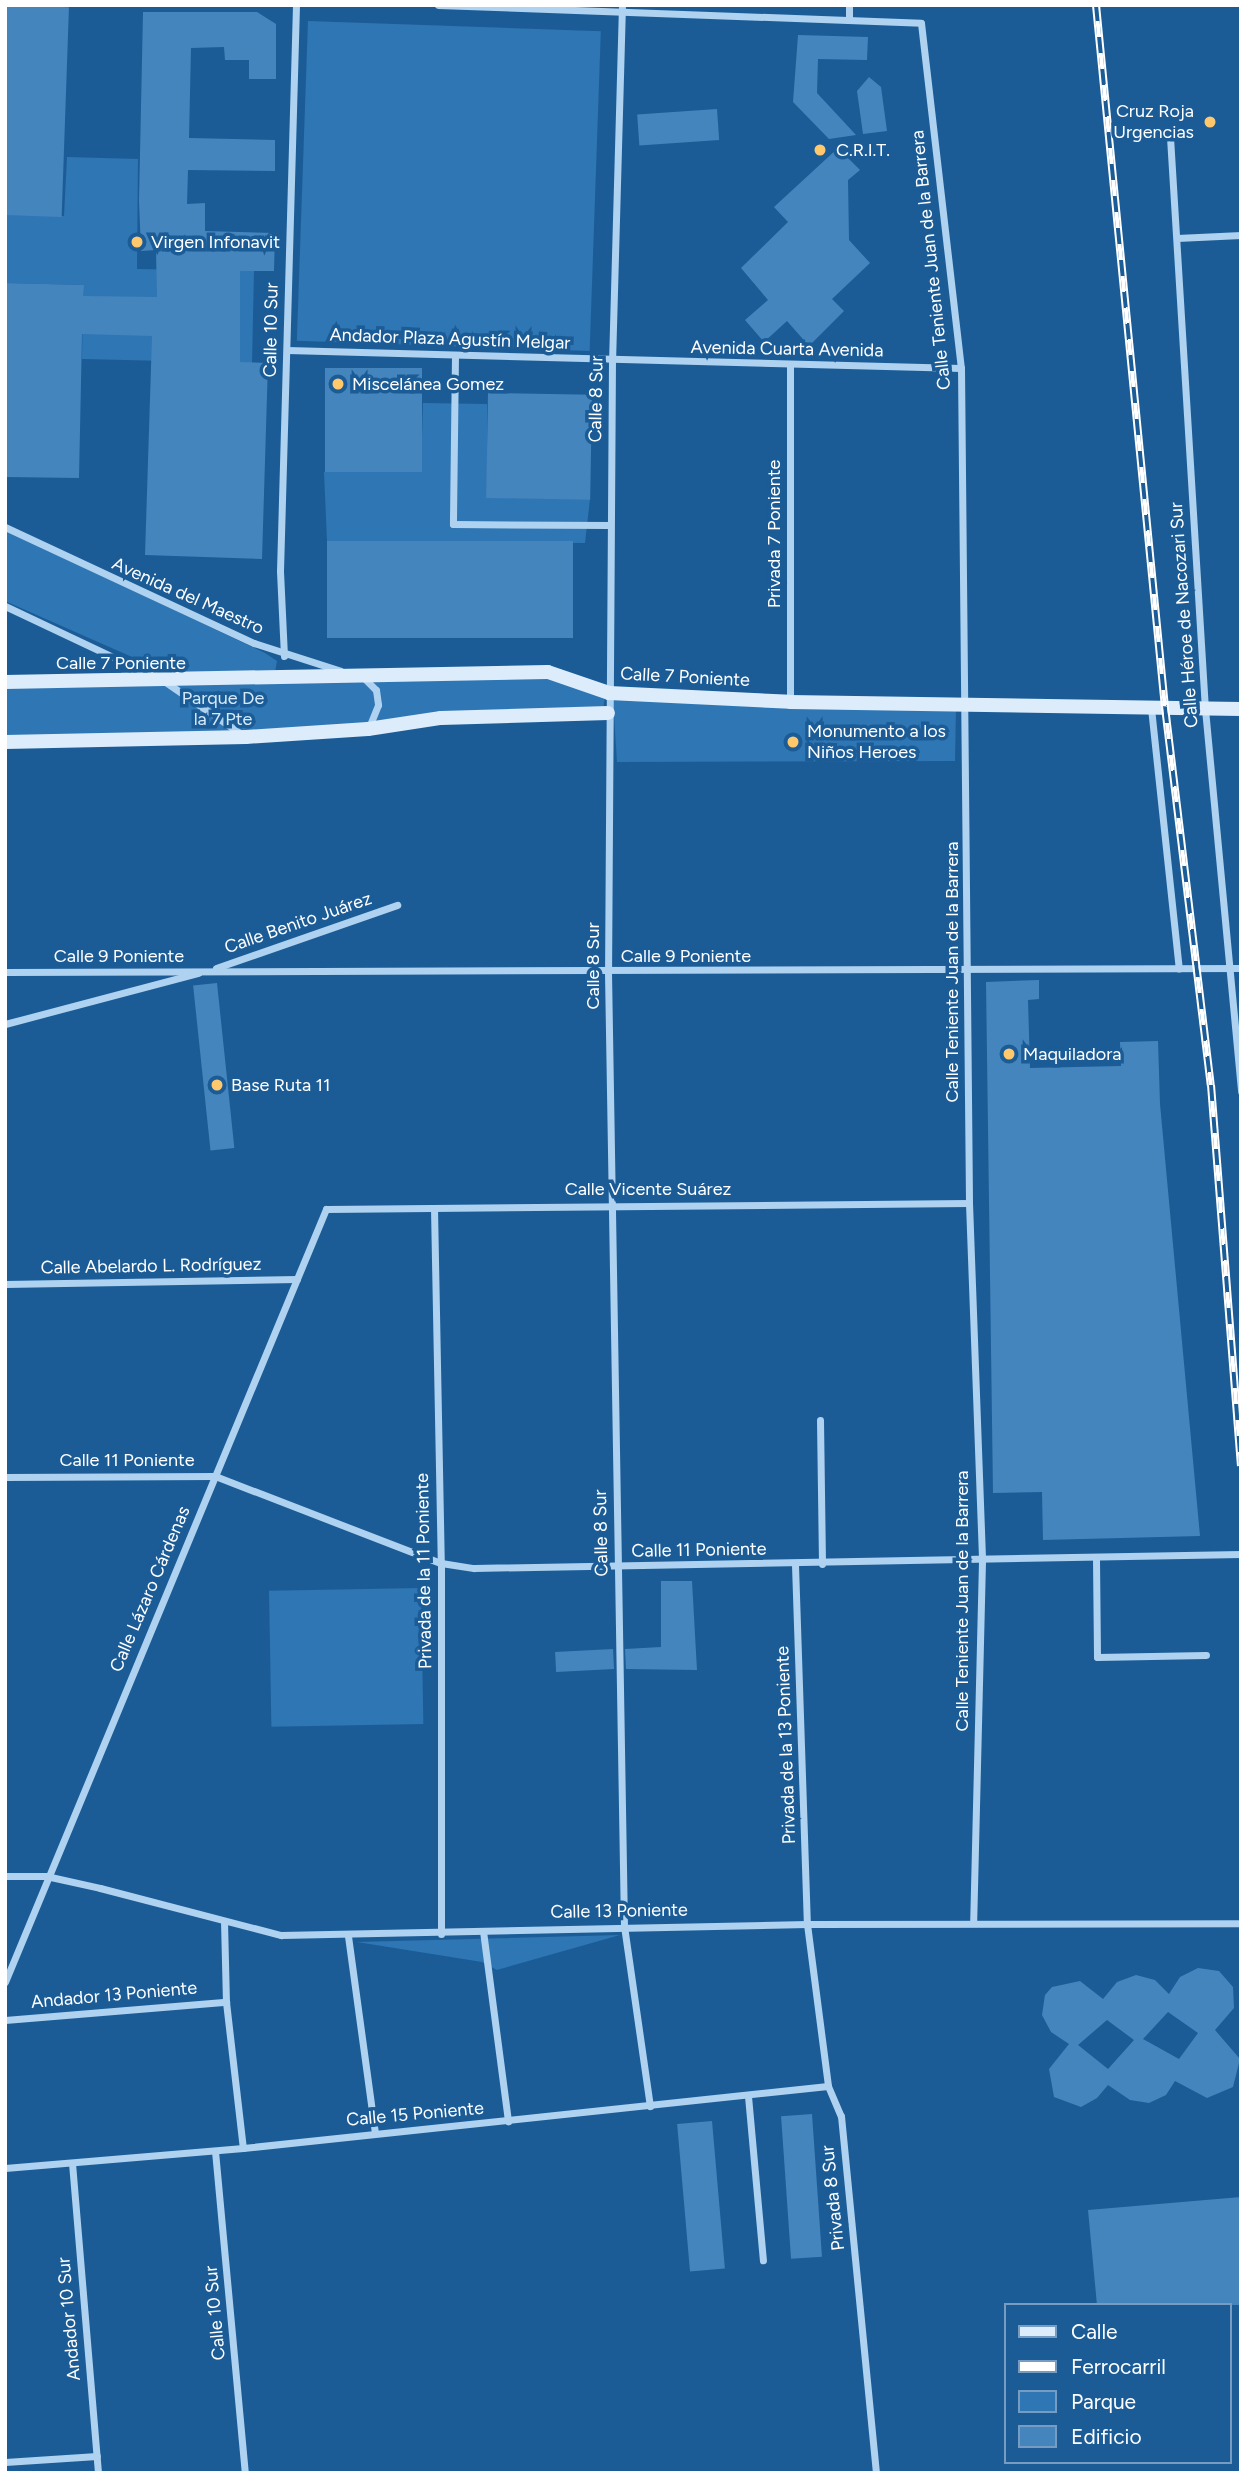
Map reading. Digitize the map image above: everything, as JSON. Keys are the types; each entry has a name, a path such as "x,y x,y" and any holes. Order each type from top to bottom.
{"main road":[{"name":"Calle 7 Poniente","path":"5,682 167,682 548,672 609,693 790,702 1241,709"},
{"path":"5,742 246,737 368,729 441,718 608,713"}],"street":[{"name":"Calle 10 Sur","path":"284,656 281,571 296,5"},
{"path":"438,5 622,9 849,20 849,5"},
{"name":"Calle 8 Sur","path":"622,9 612,360 608,972 624,1926 650,2106"},
{"name":"Calle Teniente Juan de la Barrera","path":"849,20 921,23 961,368 969,1203 982,1561 973,1923"},
{"name":"Calle Héroe de Nacozari Sur","path":"1170,136 1205,709 1241,1091"},
{"path":"1177,238 1241,235"},
{"name":"Andador Plaza Agustín Melgar","path":"288,349 612,360"},
{"path":"455,355 453,524 610,525"},
{"name":"Avenida Cuarta Avenida","path":"612,360 961,368"},
{"name":"Privada 7 Poniente","path":"790,365 790,702"},
{"name":"Avenida del Maestro","path":"5,527 284,656 364,677"},
{"path":"5,606 167,682 246,737"},
{"path":"364,677 376,690 379,705 368,729"},
{"path":"1151,708 1179,969"},
{"name":"Calle Benito Juárez","path":"5,1024 208,971 397,905"},
{"name":"Calle 9 Poniente","path":"5,972 1241,968"},
{"name":"Calle Vicente Suárez","path":"326,1209 969,1203"},
{"name":"Privada de la 11 Poniente","path":"434,1208 441,1563 441,1934"},
{"name":"Calle Lázaro Cárdenas","path":"5,1982 46,1876 326,1209"},
{"name":"Calle Abelardo L. Rodríguez","path":"5,1284 297,1279"},
{"path":"820,1420 822,1564"},
{"name":"Calle 11 Poniente","path":"5,1476 215,1476 441,1563 474,1569 1241,1555"},
{"path":"1096,1559 1097,1657 1206,1655"},
{"name":"Privada de la 13 Poniente","path":"795,1565 807,1924"},
{"name":"Calle 13 Poniente","path":"5,1876 46,1876 281,1935 441,1934 624,1926 1241,1923"},
{"path":"224,1921 226,2002 243,2148"},
{"name":"Privada 8 Sur","path":"807,1924 828,2086 841,2116 877,2473"},
{"path":"482,1931 508,2121"},
{"path":"348,1936 376,2133"},
{"name":"Andador 13 Poniente","path":"5,2020 226,2002"},
{"name":"Calle 15 Poniente","path":"5,2168 215,2151 828,2086"},
{"path":"748,2096 763,2260"},
{"name":"Calle 10 Sur","path":"215,2151 245,2473"},
{"name":"Andador 10 Sur","path":"72,2163 99,2473"},
{"path":"5,2462 97,2456"}],"green space":[{"path":"308,21 601,31 590,351 297,341"},
{"path":"67,157 138,159 137,269 254,271 252,363 82,359 83,285 5,283 5,215 64,216"},
{"path":"423,403 487,404 487,497 590,499 585,543 327,541 324,472 421,472"},
{"path":"5,530 265,653 277,661 274,678 203,681 157,668 5,601"},
{"name":"Parque De la 7 Pte","path":"547,674 605,697 603,710 407,724 5,741 5,686"},
{"path":"613,700 956,707 955,761 617,762"},
{"path":"421,1588 423,1724 271,1727 269,1591"},
{"path":"620,1935 497,1970 482,1962 357,1942"}],"building":[{"path":"5,5 69,7 62,217 5,215"},
{"path":"143,12 257,12 276,24 276,79 249,79 249,60 225,60 224,47 191,48 189,138 275,140 275,171 188,170 187,204 205,203 205,231 275,233 274,271 240,271 240,362 268,363 262,559 145,555 152,336 82,334 79,478 5,477 5,283 84,285 83,296 157,297 156,250 141,251 139,201"},
{"path":"798,35 868,37 867,60 818,59 817,93 856,135 829,139 793,102"},
{"path":"869,77 881,87 887,131 863,134 857,91"},
{"path":"717,109 719,140 639,146 637,115"},
{"path":"838,148 860,170 848,180 849,240 870,263 832,299 844,311 809,346 787,321 764,342 745,320 768,300 741,268 788,222 774,207"},
{"path":"325,368 422,368 422,472 325,472"},
{"path":"488,393 592,395 590,500 486,498"},
{"path":"327,541 573,541 573,638 327,638"},
{"path":"1039,980 1039,999 1028,1000 1030,1068 1121,1066 1120,1042 1158,1041 1160,1104 1200,1536 1043,1540 1042,1492 993,1493 986,982"},
{"name":"Base Ruta 11","path":"217,983 234,1148 210,1151 193,986"},
{"path":"661,1581 692,1581 697,1670 626,1669 625,1649 661,1647"},
{"path":"613,1649 614,1669 556,1672 555,1652"},
{"path":"1198,1968 1219,1971 1233,1987 1234,2008 1215,2030 1240,2059 1233,2087 1207,2098 1175,2081 1166,2095 1149,2103 1130,2100 1108,2085 1097,2098 1081,2107 1054,2097 1049,2069 1069,2044 1051,2032 1042,2015 1045,1995 1052,1987 1080,1981 1103,1999 1117,1982 1136,1975 1155,1980 1169,1994 1180,1977","holes":["1168,2012 1198,2033 1179,2059 1143,2039","1107,2020 1134,2040 1108,2069 1078,2045"]},
{"path":"812,2114 822,2257 791,2259 781,2116"},
{"path":"712,2121 725,2268 690,2271 677,2124"},
{"path":"1241,2197 1241,2305 1097,2303 1088,2210"}],"railway":[{"path":"1096,5 1165,707 1211,1085 1241,1466"}],"place":[{"name":"Cruz Roja Urgencias","path":"1210,122"},
{"name":"C.R.I.T.","path":"820,150"},
{"name":"Virgen Infonavit","path":"137,242"},
{"name":"Miscelánea Gomez","path":"338,384"},
{"name":"Monumento a los Niños Heroes","path":"793,742"},
{"name":"Maquiladora","path":"1009,1054"},
{"name":"Base Ruta 11","path":"217,1085"}]}
